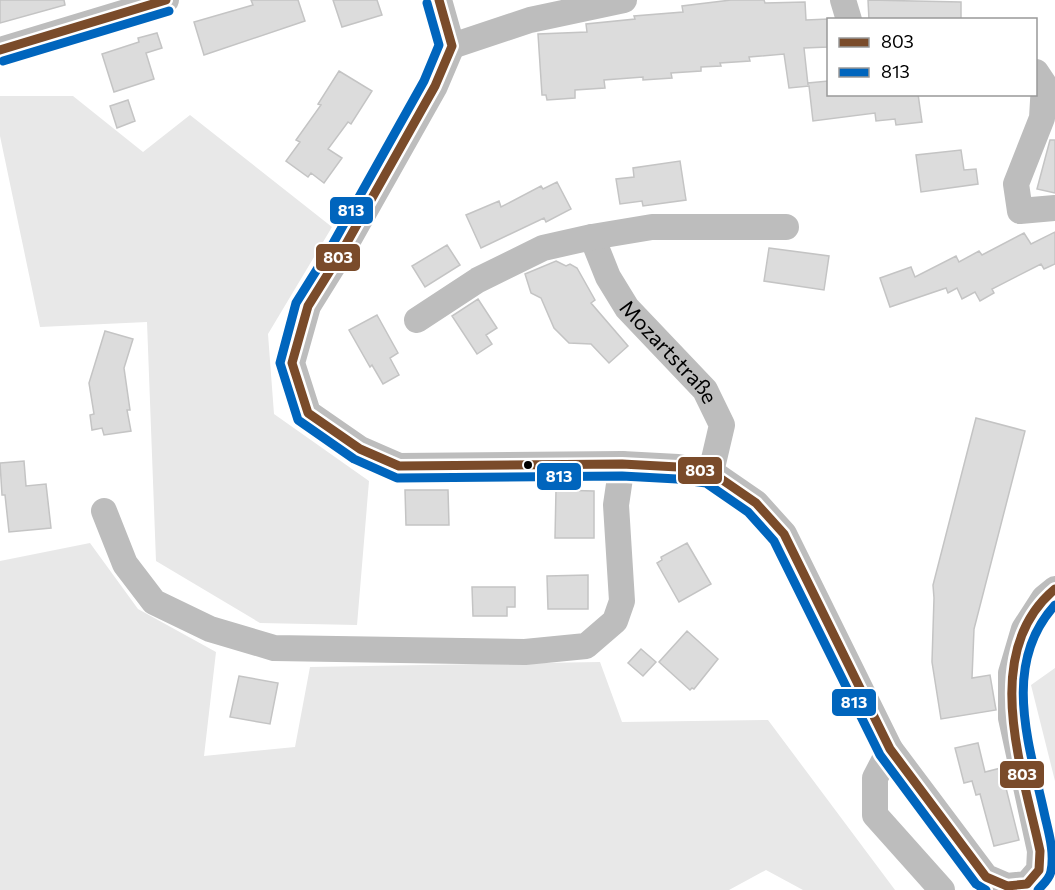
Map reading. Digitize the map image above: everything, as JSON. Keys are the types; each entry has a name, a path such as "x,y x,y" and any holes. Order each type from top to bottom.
{"street":[{"path":"0,50 27,44 166,0"},
{"path":"440,0 452,46 435,86 341,254 308,306 292,363 308,413 360,448 399,466 622,464 678,467 711,472 756,503 784,534 890,749 986,877 1007,886 1027,884 1039,870 1040,851 1011,718 1011,673 1024,629 1044,598 1055,589"},
{"path":"452,46 530,20 624,0"},
{"path":"843,0 848,18"},
{"path":"1037,75 1044,84 1042,118 1016,184 1020,212 1055,208"},
{"path":"417,320 478,280 543,248 652,227 786,227"},
{"name":"Mozartstraße","path":"592,237 608,277 627,308 705,390 722,425 711,472"},
{"path":"104,512 125,564 154,602 210,629 274,648 535,651 586,646 615,621 622,601 616,506 622,464"},
{"path":"890,749 875,778 875,815 942,890"}],"shaded area":[{"path":"0,96 73,96 143,152 190,115 332,227 268,334 274,414 369,481 357,625 260,623 156,561 147,322 40,327 0,136"},
{"path":"90,543 138,609 216,652 204,756 295,747 310,667 600,662 622,722 768,720 895,890 803,890 766,870 729,890 0,890 0,561"},
{"path":"1055,668 1055,781 1031,685"}],"building":[{"path":"0,0 64,0 65,5 0,23"},
{"path":"251,0 298,0 305,21 204,55 194,22 253,5"},
{"path":"333,0 377,0 382,15 342,27"},
{"path":"731,0 764,0 765,3 805,2 806,20 827,19 827,47 804,48 808,85 808,83 827,81 827,96 918,96 922,122 896,125 895,119 876,121 875,113 813,121 809,86 789,88 784,54 749,57 750,61 720,63 721,66 701,67 701,71 671,73 672,78 643,80 643,77 604,80 605,88 575,90 575,98 547,100 546,95 542,95 538,34 587,32 586,24 635,19 634,16 683,12 682,6"},
{"path":"868,0 961,2 961,18 869,18"},
{"path":"157,33 162,48 146,53 154,79 114,92 102,54 139,42 138,38"},
{"path":"339,71 372,91 351,124 348,122 328,149 342,158 324,183 311,173 308,177 286,161 300,142 296,140 321,105 318,104"},
{"path":"128,100 135,121 117,128 110,106"},
{"path":"1050,140 1055,140 1055,193 1037,189"},
{"path":"961,150 964,170 976,169 978,184 921,192 916,155"},
{"path":"680,161 686,200 643,206 642,201 620,204 616,179 634,177 633,168"},
{"path":"557,182 571,209 546,222 544,218 481,248 466,215 499,201 501,207 541,186 543,189"},
{"path":"1055,232 1055,264 1044,269 1041,264 992,289 994,293 980,301 975,292 962,299 957,288 948,293 946,288 890,307 880,278 911,267 915,277 956,256 959,262 979,251 982,255 1024,233 1031,244"},
{"path":"447,245 460,265 425,287 412,266"},
{"path":"769,248 829,256 824,290 764,281"},
{"path":"556,261 577,268 595,300 591,303 628,346 609,363 591,344 569,343 554,328 541,298 531,293 525,274"},
{"path":"478,299 497,328 486,335 492,344 477,354 452,316"},
{"path":"377,315 398,353 390,358 399,375 383,384 372,365 370,367 349,330"},
{"path":"105,331 133,339 124,368 131,431 104,435 102,428 92,430 90,415 94,414 89,383"},
{"path":"976,418 1025,431 974,629 972,678 990,675 996,710 941,719 932,662 933,585"},
{"path":"24,461 26,486 46,484 51,528 9,532 5,495 2,495 0,463"},
{"path":"405,490 448,490 449,525 406,525"},
{"path":"556,490 594,491 594,538 555,538"},
{"path":"687,543 711,584 679,602 657,563 662,560 661,557"},
{"path":"588,575 588,609 548,609 547,576"},
{"path":"472,587 515,587 515,607 507,607 507,616 473,616"},
{"path":"687,631 718,659 694,689 690,690 659,662"},
{"path":"641,649 656,662 643,676 628,663"},
{"path":"239,676 278,683 270,724 230,717"},
{"path":"978,743 985,772 1001,768 1019,840 994,846 980,794 976,795 972,781 964,783 955,748"}],"transit line":[{"name":"803","path":"0,50 166,0"},
{"name":"803","path":"439,0 452,46 435,86 341,253 308,306 292,363 308,413 360,449 399,466 622,464 678,467 711,472 756,503 784,534 890,749 986,877 1007,886 1027,884 1039,870 1040,851 1017,750 1012,678 1018,645 1032,615 1055,589"},
{"name":"813","path":"427,3 439,45 424,81 331,247 296,303 280,363 298,420 354,459 397,478 622,476 706,483 748,512 774,541 880,755 976,884 986,890"},
{"name":"813","path":"3,61 169,11"},
{"name":"813","path":"1038,890 1050,874 1052,849 1027,732 1024,678 1028,653 1038,628 1055,605"}]}
